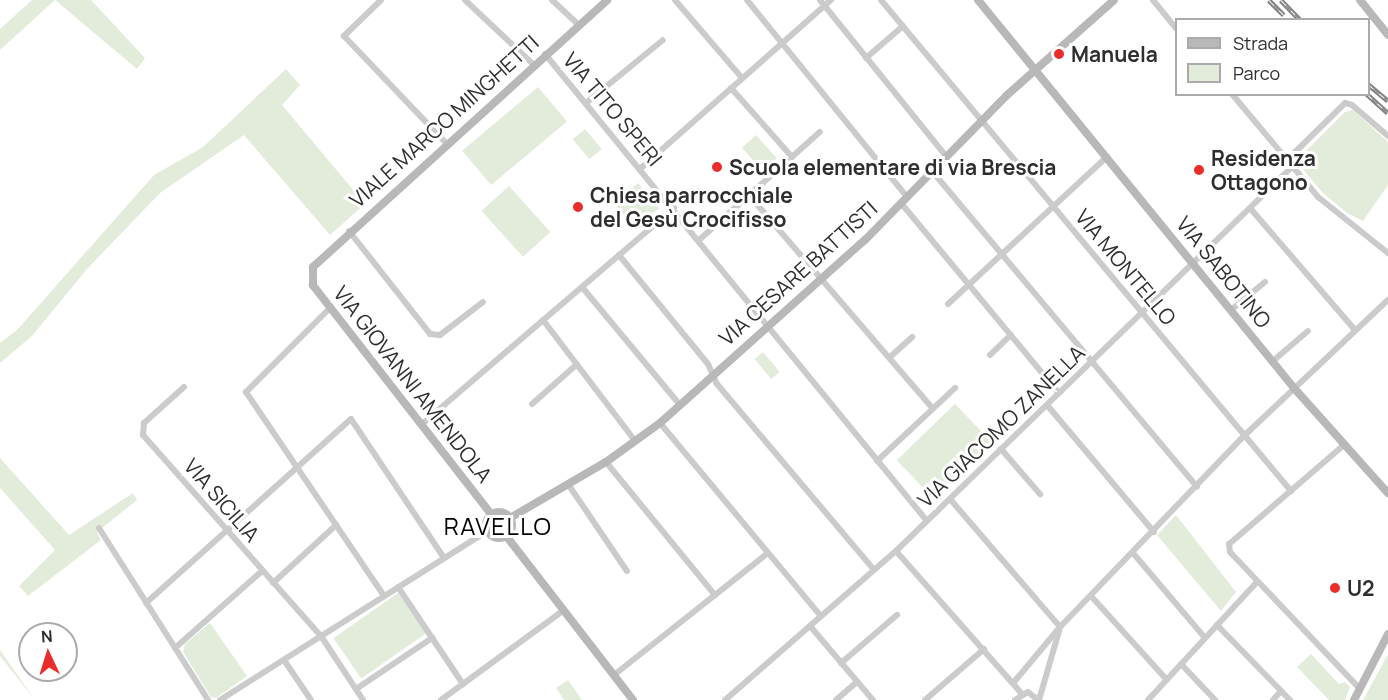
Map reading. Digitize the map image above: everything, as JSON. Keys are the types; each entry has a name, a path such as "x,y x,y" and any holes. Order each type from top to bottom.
{"street":[{"path":"381,0 344,36 446,143"},
{"path":"465,0 534,65"},
{"path":"552,0 579,26"},
{"name":"VIALE MARCO MINGHETTI","path":"312,274 316,261 606,0"},
{"path":"675,0 742,78"},
{"path":"747,0 969,284 1059,393"},
{"path":"641,168 782,43 822,3 831,0"},
{"name":"VIA MONTELLO","path":"881,0 1291,491"},
{"name":"VIA SABOTINO","path":"978,0 1194,262 1294,388 1388,493"},
{"name":"VIA CESARE BATTISTI","path":"510,518 606,462 660,423 822,279 982,120 1114,0"},
{"path":"1153,0 1175,27"},
{"path":"1360,0 1388,35"},
{"path":"822,3 946,156"},
{"path":"866,58 903,26"},
{"path":"586,103 663,40"},
{"name":"VIA TITO SPERI","path":"545,54 674,208 767,327 927,521"},
{"path":"731,88 792,157"},
{"path":"1234,96 1318,197 1388,253"},
{"path":"1286,161 1345,104 1352,105 1388,136"},
{"path":"699,240 820,132"},
{"path":"948,304 1107,157"},
{"name":"VIA GIACOMO ZANELLA","path":"725,700 896,551 1292,167"},
{"path":"932,171 1197,487"},
{"path":"749,195 933,409"},
{"path":"422,424 674,208"},
{"path":"1250,208 1355,330"},
{"path":"349,231 430,334 440,335 483,302"},
{"path":"620,255 713,374 874,570"},
{"name":"VIA GIOVANNI AMENDOLA","path":"312,274 313,285 330,308 491,514"},
{"path":"1231,310 1265,282"},
{"path":"582,287 680,405"},
{"path":"1014,682 1060,627 1245,435 1388,300"},
{"path":"330,308 246,392 384,596"},
{"path":"543,320 636,442"},
{"path":"1273,361 1308,331"},
{"path":"990,355 1011,335"},
{"path":"890,357 912,337"},
{"path":"532,404 577,364"},
{"name":"VIA SICILIA","path":"184,387 144,423 143,435 321,636 363,700"},
{"path":"877,461 954,388"},
{"path":"1047,405 1154,532"},
{"path":"146,603 351,419 444,558"},
{"path":"660,423 821,616"},
{"path":"1345,444 1229,544 1230,552 1257,582 1359,688"},
{"path":"1001,449 1041,494"},
{"path":"606,462 715,595"},
{"path":"568,484 627,571"},
{"path":"950,499 1060,627"},
{"path":"502,512 510,518 512,528 507,537 495,538 487,531 486,522 491,514 502,512"},
{"path":"273,583 336,525"},
{"path":"99,528 208,700"},
{"path":"224,699 487,531"},
{"path":"507,537 633,700"},
{"path":"896,551 1014,682 1021,693"},
{"path":"614,675 768,553"},
{"path":"1133,553 1205,639"},
{"path":"175,648 262,571"},
{"path":"1148,700 1257,582"},
{"path":"398,587 463,684"},
{"path":"1091,596 1167,680"},
{"path":"441,700 564,610"},
{"path":"841,663 897,615"},
{"path":"1217,625 1290,700"},
{"path":"810,626 873,700"},
{"path":"1038,700 1060,627"},
{"path":"1354,700 1388,634"},
{"path":"356,689 432,638"},
{"path":"925,700 984,649"},
{"path":"284,660 311,700"},
{"path":"1181,664 1215,700"},
{"path":"837,700 857,682"},
{"path":"1273,700 1281,692"},
{"path":"1015,700 1021,693 1032,693 1038,700"}],"green space":[{"path":"32,0 55,0 0,50 0,29"},
{"path":"55,0 91,0 145,58 137,69"},
{"path":"286,69 300,85 282,105 365,204 330,235 244,135 160,193 87,269 32,336 0,363 0,343 17,330 154,175 203,147"},
{"path":"538,87 567,121 491,185 462,151"},
{"path":"1353,110 1388,142 1388,185 1363,221 1347,213 1322,192 1296,161 1345,112"},
{"path":"585,129 602,149 589,159 573,139"},
{"path":"756,135 777,158 763,171 742,148"},
{"path":"638,183 659,208 635,228 614,203"},
{"path":"509,186 550,232 523,257 482,211"},
{"path":"763,352 780,372 771,379 755,359"},
{"path":"955,404 992,442 934,498 897,460"},
{"path":"0,458 69,535 133,493 137,500 97,532 101,540 28,596 19,586 55,550 0,488"},
{"path":"1176,515 1236,592 1221,611 1157,535"},
{"path":"496,519 502,519 506,526 502,533 496,533 492,529 492,523"},
{"path":"398,593 426,633 361,678 333,638"},
{"path":"210,623 247,676 216,698 211,697 183,652 185,644"},
{"path":"0,650 18,679 0,656"},
{"path":"1311,654 1339,684 1345,682 1350,687 1345,700 1329,700 1297,667"},
{"path":"1388,654 1388,700 1363,700 1375,678"},
{"path":"568,680 582,700 564,700 556,688"}],"railway":[{"path":"1269,0 1284,15"},
{"path":"1281,0 1298,18"},
{"path":"1370,86 1388,101"},
{"path":"1369,96 1388,113"}],"place":[{"name":"Manuela","path":"1059,54"},
{"name":"Scuola elementare di via Brescia","path":"717,167"},
{"name":"Residenza Ottagono","path":"1199,170"},
{"name":"Chiesa parrocchiale del Gesù Crocifisso","path":"578,207"},
{"name":"U2","path":"1335,588"}],"district":[{"name":"RAVELLO","path":"498,526"}]}
